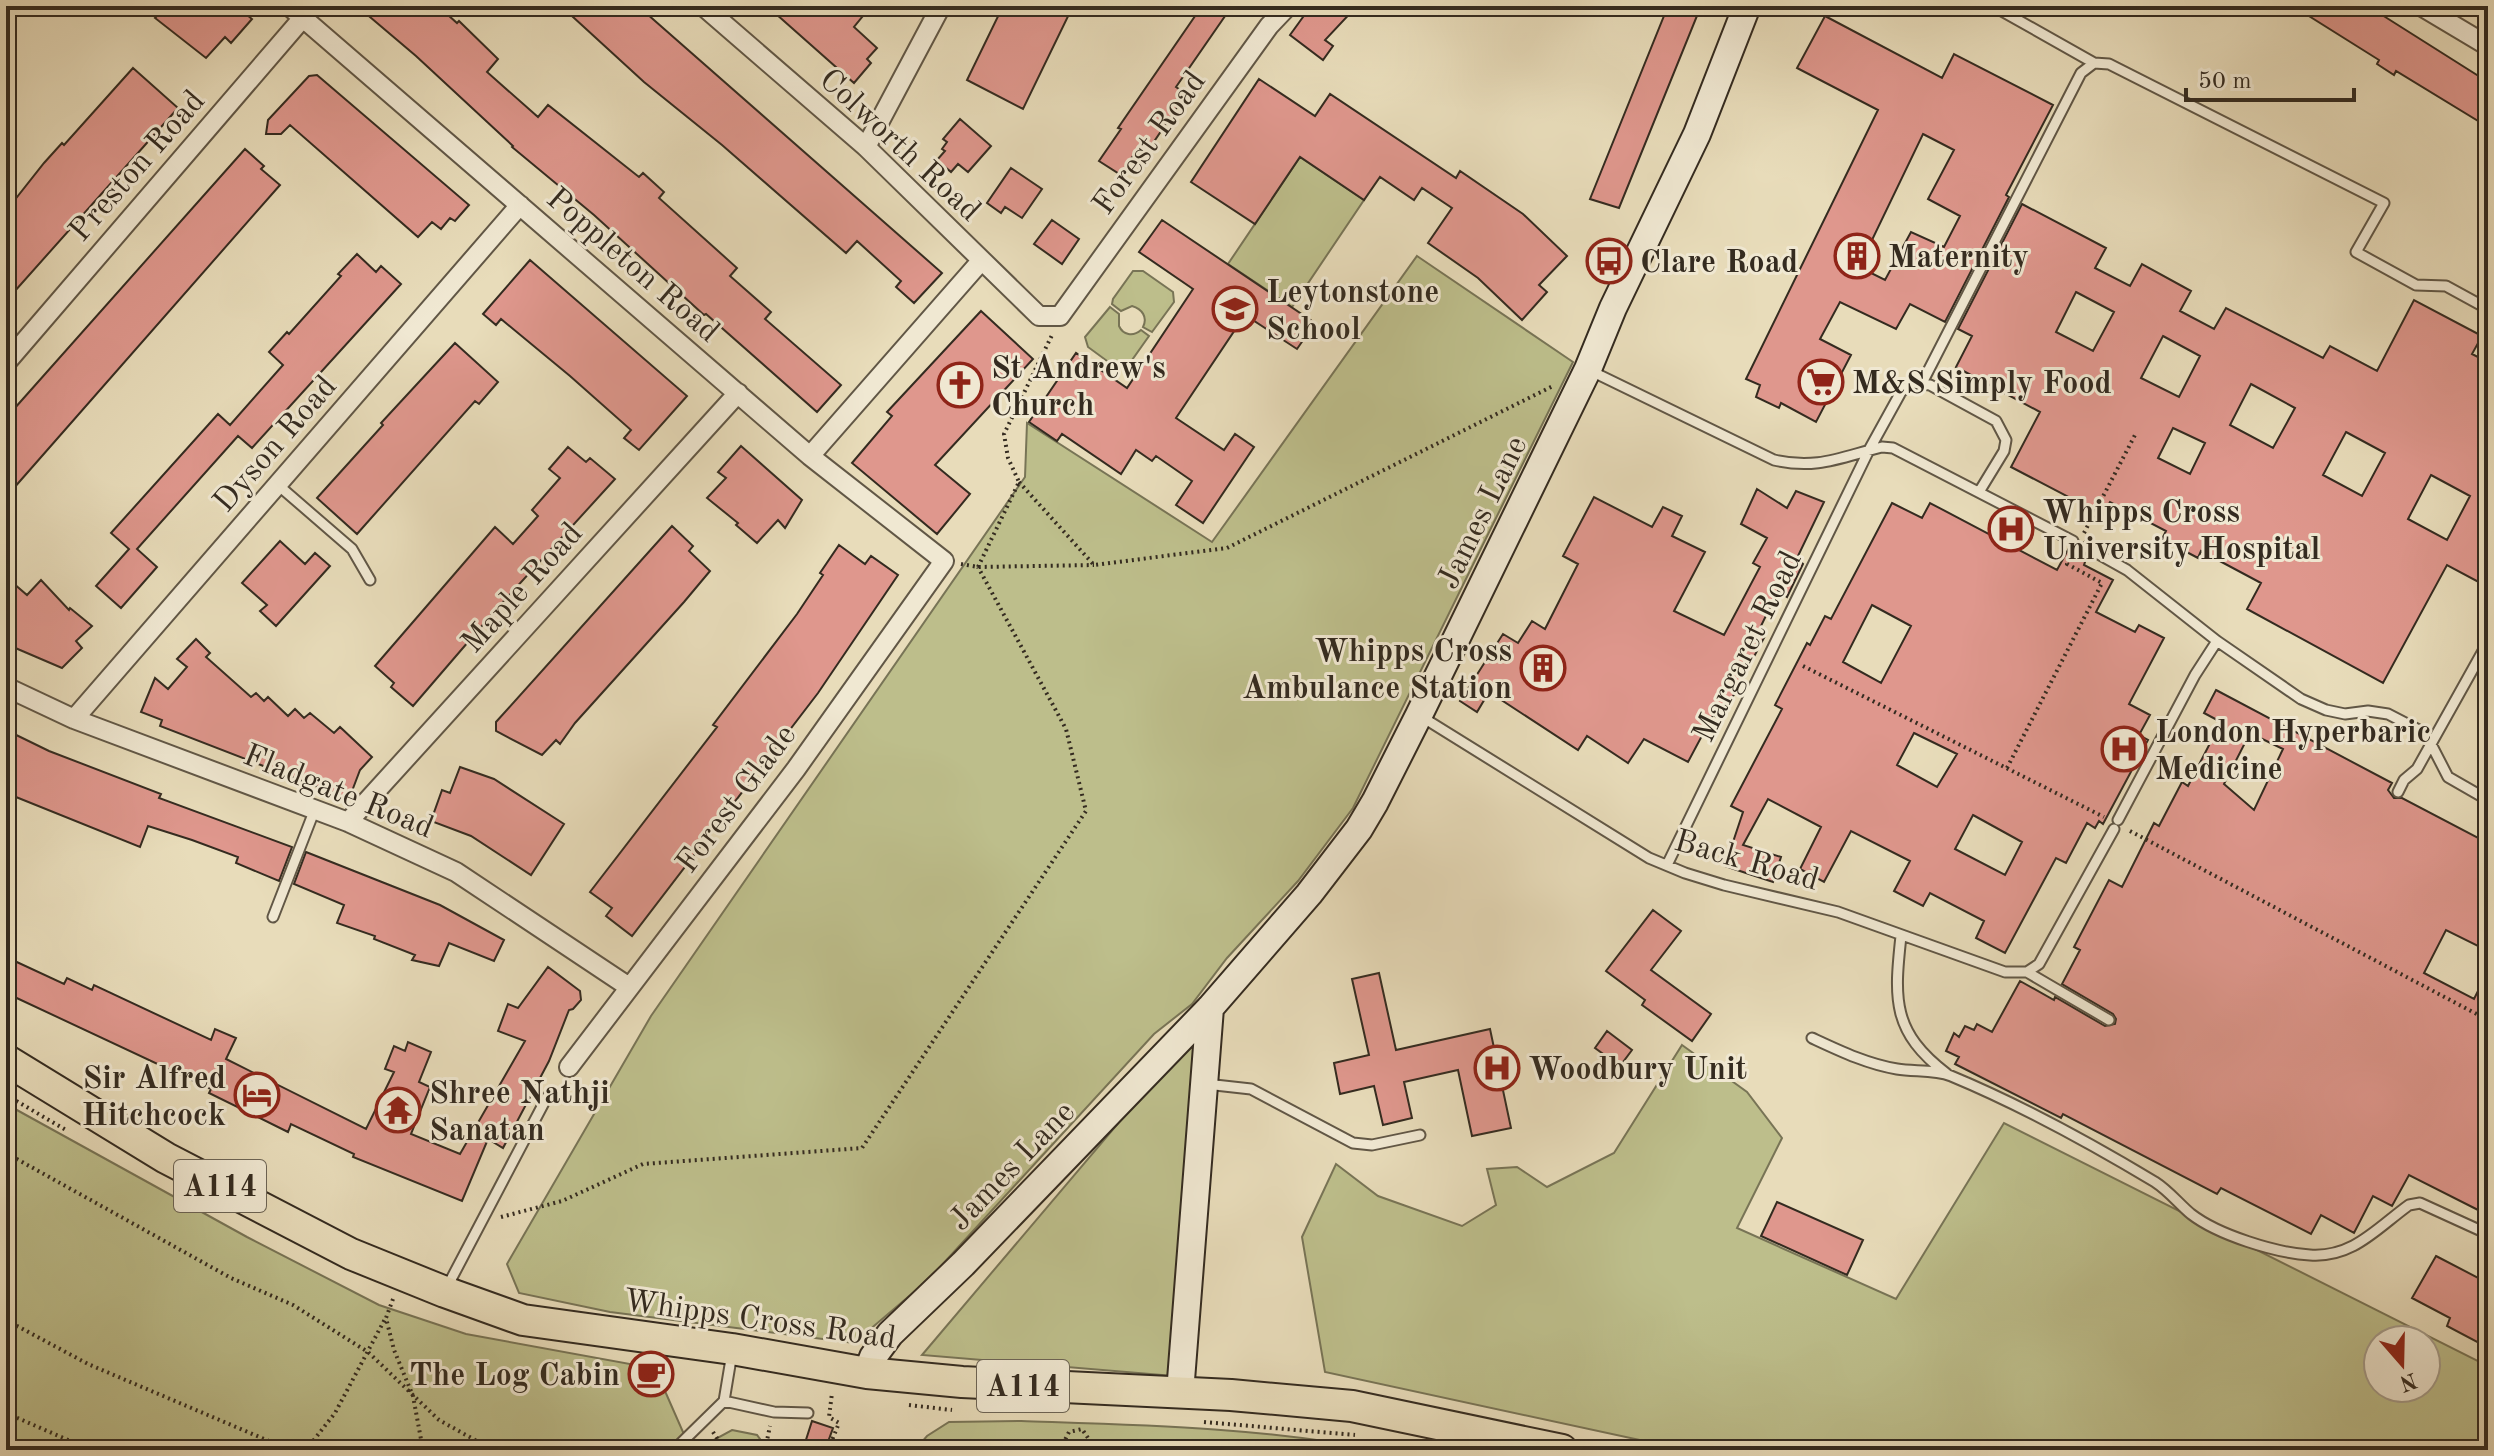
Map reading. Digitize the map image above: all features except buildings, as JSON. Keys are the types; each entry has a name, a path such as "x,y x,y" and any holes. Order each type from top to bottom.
{"main road":[{"name":"Whipps Cross Road","path":"6,1060 166,1158 351,1254 523,1320 732,1349 867,1373 977,1383 1180,1393 1352,1406 1562,1450"}],"street":[{"name":"Colworth Road","path":"703,6 866,147 1039,316 1060,316"},
{"path":"866,147 941,6"},
{"name":"Forest Road","path":"1060,316 1269,26 1288,6"},
{"name":"James Lane","path":"867,1373 873,1357 890,1334 963,1264 1210,1008 1342,853 1375,802 1588,369 1613,308 1697,134 1747,6"},
{"path":"2421,6 2488,46"},
{"name":"Poppleton Road","path":"301,10 810,456 944,561"},
{"name":"Preston Road","path":"6,363 301,10"},
{"name":"Dyson Road","path":"74,719 520,205"},
{"path":"810,456 981,261"},
{"name":"Maple Road","path":"348,822 738,393"},
{"name":"Forest Glade","path":"569,1067 796,769 944,561"},
{"name":"Fladgate Road","path":"6,687 74,719 348,822 456,872 629,987"},
{"path":"1180,1393 1210,1008"}],"lane":[{"path":"1993,6 2094,63 2109,64 2384,203 2356,252 2416,285 2446,286 2488,309"},
{"path":"1979,492 2004,451 2006,440 2002,430 1996,421 1984,413 1922,383 2081,73 2094,63"},
{"path":"1588,369 1774,460 1796,465 1820,464 1882,447 1905,452 2127,570 2217,641 2301,699 2336,712 2388,714 2417,729 2431,744 2448,777 2488,800"},
{"name":"Margaret Road","path":"1667,865 1869,450 1901,392 1913,383 1922,383"},
{"path":"278,485 352,549 370,580"},
{"path":"2109,1020 2027,972 2039,964 2195,675 2217,641"},
{"path":"2398,792 2404,780 2417,769 2488,642"},
{"name":"Back Road","path":"1419,715 1649,858 1724,885 1838,912 2005,972 2027,972"},
{"path":"273,917 315,809"},
{"path":"1901,936 1897,969 1901,1016 1908,1036 1917,1049 1947,1074 2015,1106 2156,1183 2193,1216 2210,1225 2285,1252 2320,1255 2345,1252 2356,1247 2409,1205 2420,1203 2488,1234"},
{"path":"1812,1038 1860,1060 1947,1074"},
{"path":"1203,1083 1251,1089 1353,1143 1372,1145 1420,1135"},
{"path":"445,1292 547,1097"},
{"path":"674,1450 724,1401 732,1349"},
{"path":"724,1401 774,1412 808,1413"}],"path":[{"path":"1060,316 1046,352 1004,434 1008,458 1019,482 1094,565"},
{"path":"978,567 1094,565 1227,548 1588,369"},
{"path":"2007,768 2102,583 2067,564 2135,435"},
{"path":"978,567 1019,482"},
{"path":"480,1223 562,1201 643,1164 862,1148 1086,811 1066,729 978,567"},
{"path":"1803,666 2116,824"},
{"path":"2127,829 2488,1020"},
{"path":"6,1153 231,1278 293,1305 368,1352 439,1420 493,1450"},
{"path":"306,1450 335,1413 392,1301"},
{"path":"386,1318 394,1350 413,1396 423,1450"},
{"path":"6,1320 88,1364 290,1450"},
{"path":"828,1450 839,1423 829,1417 833,1391"},
{"name":"Whipps Cross Road","path":"899,1404 953,1410"},
{"path":"765,1450 774,1412"},
{"path":"6,1413 91,1450"},
{"path":"1194,1421 1358,1436"},
{"path":"1060,1450 1069,1432 1082,1429 1096,1450"}],"green space":[{"path":"1300,157 1364,200 1292,307 1228,264"},
{"path":"1417,256 1573,362 1353,808 1298,881 1227,958 1192,1004 1154,1034 928,1280 854,1343 610,1312 519,1293 507,1264 651,1016 1025,477 1027,423 1212,542"},
{"path":"1133,271 1143,271 1173,292 1174,302 1152,332 1143,327 1144,317 1139,309 1132,306 1121,311 1112,304"},
{"path":"1110,307 1119,314 1119,326 1123,331 1132,334 1141,330 1149,336 1127,367 1118,369 1088,347 1085,337"},
{"path":"1195,1044 1174,1376 922,1355 1181,1049"},
{"path":"1682,1045 1747,1092 1782,1138 1737,1228 1896,1299 2004,1123 2404,1324 2362,1324 2362,1404 2442,1404 2442,1343 2488,1366 2488,1450 1686,1450 1325,1372 1302,1237 1336,1164 1378,1196 1462,1226 1496,1205 1487,1169 1517,1167 1547,1187 1614,1153"},
{"path":"6,1104 247,1237 379,1305 466,1334 641,1366 640,1379 661,1382 683,1432 685,1450 6,1450"},
{"path":"1021,1421 1244,1432 1376,1450 915,1450 927,1436 949,1422"},
{"path":"732,1430 757,1435 768,1450 703,1450 710,1442"}],"place":[{"name":"Maternity","path":"1857,256"},
{"name":"Clare Road","path":"1609,261"},
{"name":"Leytonstone School","path":"1235,309"},
{"name":"M&S Simply Food","path":"1821,382"},
{"name":"St Andrew's Church","path":"960,385"},
{"name":"Whipps Cross University Hospital","path":"2011,529"},
{"name":"Whipps Cross Ambulance Station","path":"1543,668"},
{"name":"London Hyperbaric Medicine","path":"2124,749"},
{"name":"Woodbury Unit","path":"1497,1068"},
{"name":"Sir Alfred Hitchcock","path":"257,1095"},
{"name":"Shree Nathji Sanatan","path":"398,1110"},
{"name":"The Log Cabin","path":"651,1374"}]}
